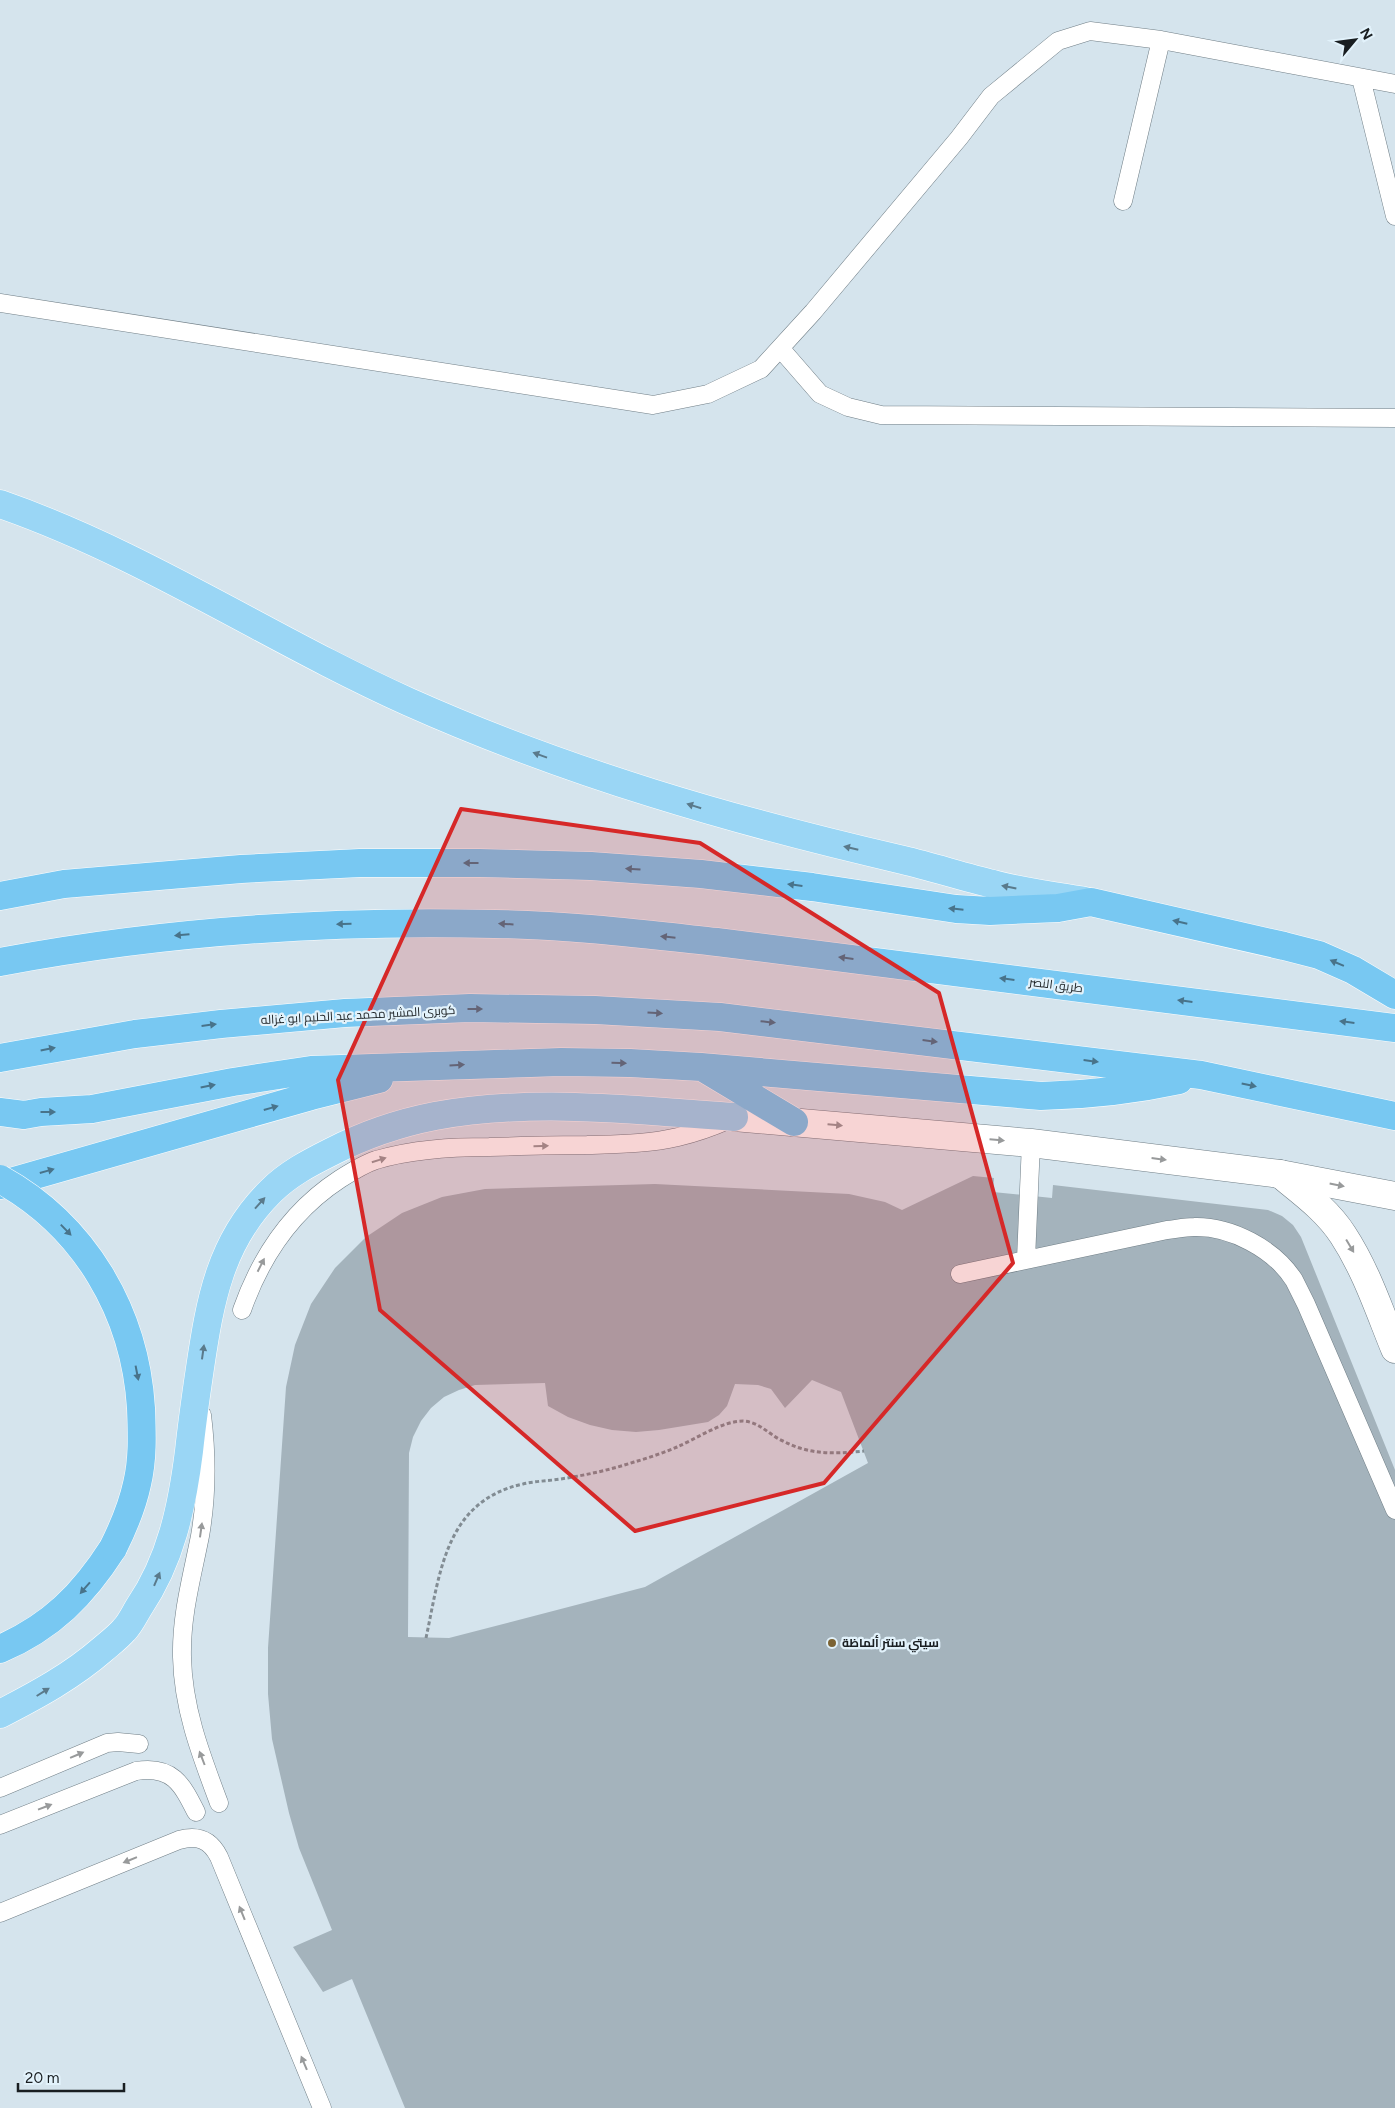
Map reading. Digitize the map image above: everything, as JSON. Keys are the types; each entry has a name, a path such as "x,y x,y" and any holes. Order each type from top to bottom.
{"highway":[{"path":"0,896 64,884 241,869 360,864 479,863 591,866 702,874 812,887 956,909 990,911 1058,908 1091,902 1320,956 1353,970 1395,995"},
{"name":"طريق النصر","path":"0,962 57,951 166,936 276,926 377,923 497,924 607,930 717,942 1395,1028"},
{"name":"كوبرى المشير محمد عبد الحليم ابو غزاله","path":"0,1058 145,1033 221,1024 345,1014 490,1009 595,1010 720,1016 1201,1075"},
{"path":"0,1112 24,1115 92,1109 233,1082 301,1072 350,1068 561,1062 701,1067 1041,1096 1122,1091 1201,1075 1395,1116"},
{"path":"0,1185 311,1096 429,1067"},
{"path":"701,1067 794,1122"},
{"path":"0,1179 44,1208 69,1232 90,1258 108,1287 123,1318 133,1350 140,1384 142,1452 137,1485 130,1509 113,1548 95,1576 72,1602 47,1623 18,1641 0,1649"}],"main road":[{"path":"0,504 145,566 302,650 381,689 513,746 611,781 734,819 995,885 1091,902"},
{"path":"0,1714 35,1697 80,1669 124,1631 154,1586 172,1540 183,1497 211,1301 228,1252 239,1230 254,1209 291,1174 352,1141 393,1126 436,1116 494,1108 586,1106 734,1117"}],"street":[{"path":"734,1117 1031,1143 1280,1174 1395,1196"},
{"path":"1280,1174 1314,1201 1342,1233 1364,1270 1395,1349"}],"lane":[{"path":"0,303 653,405 708,394 761,368 952,146 991,96 1058,41 1090,32 1161,40 1395,84"},
{"path":"1123,201 1161,40"},
{"path":"1361,78 1395,216"},
{"path":"780,348 820,394 848,407 881,414 1395,418"},
{"path":"242,1310 252,1282 265,1255 301,1209 324,1189 348,1173 375,1160 424,1150 460,1147 646,1143 706,1129 734,1117"},
{"path":"1026,1259 1031,1143"},
{"path":"960,1274 1167,1230 1195,1227 1223,1231 1250,1241 1274,1258 1293,1279 1306,1304 1395,1510"},
{"path":"198,1384 206,1460 205,1500 200,1536 186,1600 182,1656 184,1684 192,1731 219,1803"},
{"path":"0,1788 102,1745 118,1742 139,1744"},
{"path":"0,1825 136,1771 148,1769 161,1771 173,1777 183,1786 196,1812"},
{"path":"0,1912 179,1840 198,1838 207,1841 214,1848 218,1856 322,2108"}],"path":[{"path":"426,1638 443,1561 450,1542 459,1526 472,1511 488,1498 505,1490 524,1484 596,1473 632,1463 676,1448 736,1421 756,1424 780,1440 808,1451 836,1453 864,1451"}],"highlighted area":[{"path":"461,809 700,843 939,993 1013,1263 824,1483 635,1531 380,1310 338,1080"}],"building":[{"name":"سيتي سنتر ألماظة","path":"973,1176 994,1178 993,1192 1052,1198 1053,1185 1268,1210 1282,1216 1293,1225 1301,1237 1395,1470 1395,2108 405,2108 352,1979 323,1992 293,1947 332,1930 299,1848 289,1813 272,1739 268,1694 268,1648 286,1387 295,1345 311,1304 335,1268 366,1237 402,1213 442,1197 485,1189 655,1184 849,1194 885,1202 902,1210","holes":["812,1380 841,1392 868,1463 645,1587 449,1638 408,1637 409,1453 413,1437 421,1421 431,1408 444,1397 475,1385 545,1383 548,1406 568,1417 612,1430 636,1432 708,1422 719,1415 727,1406 735,1384 758,1385 771,1389 785,1408"]}],"place":[{"name":"سيتي سنتر ألماظة","path":"832,1643"}]}
